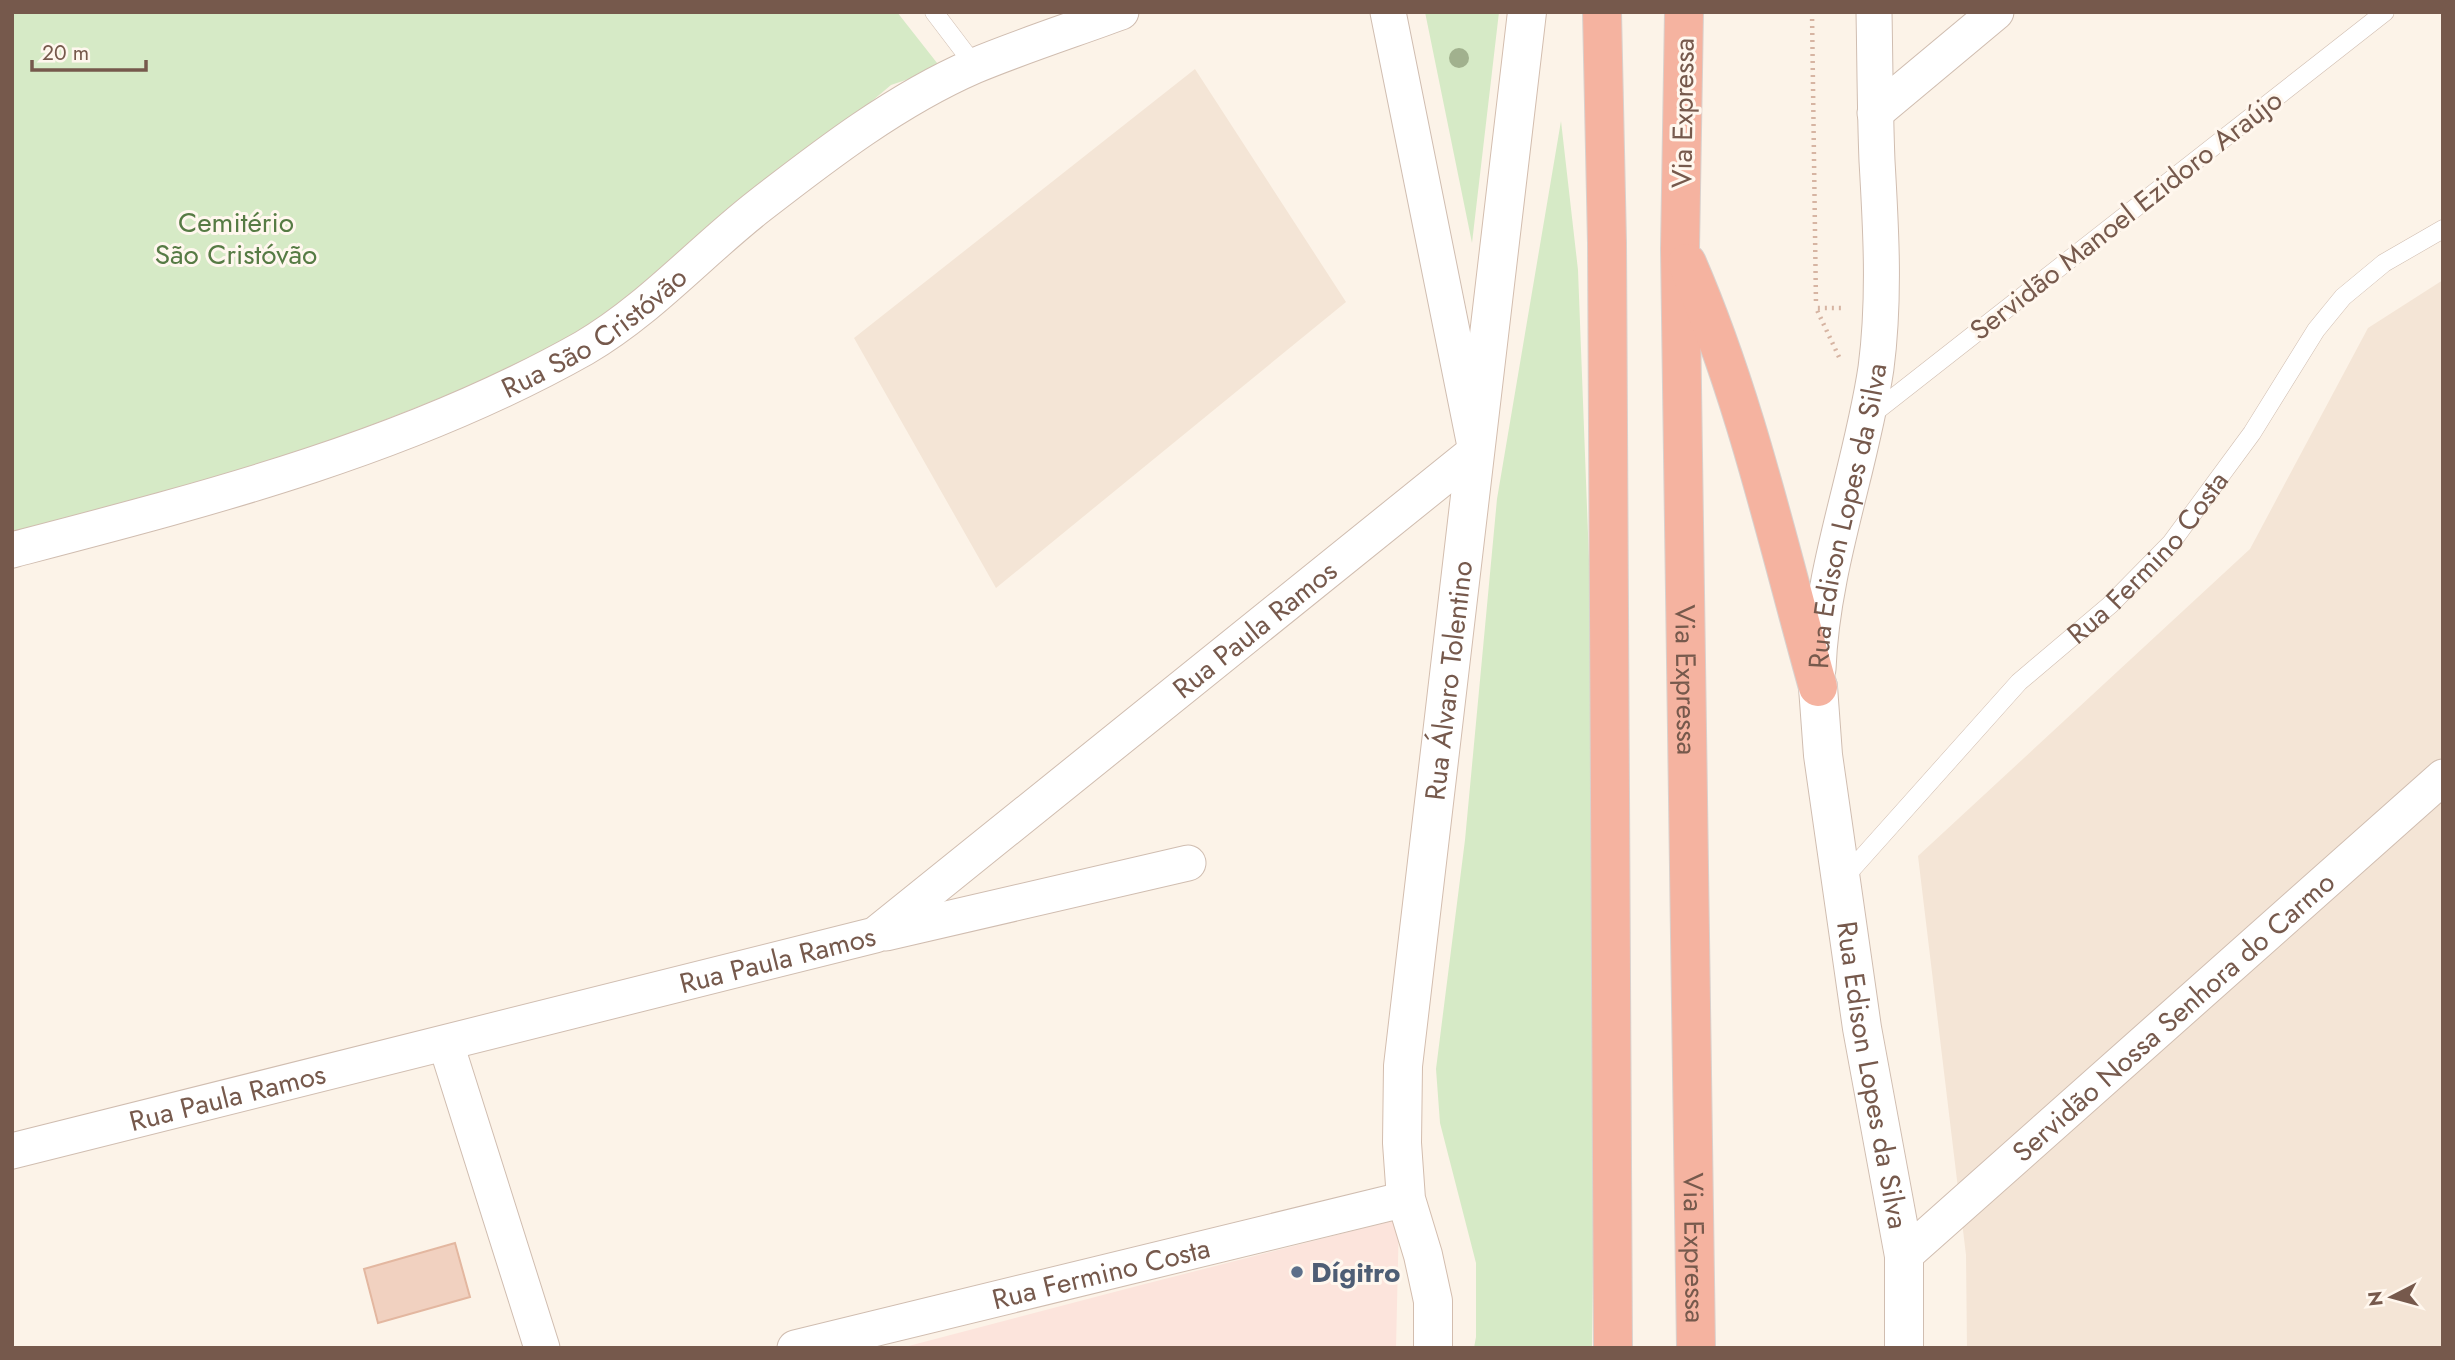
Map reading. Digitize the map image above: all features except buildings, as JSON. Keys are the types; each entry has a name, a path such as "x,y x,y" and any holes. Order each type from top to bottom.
{"highway":[{"path":"1602,12 1607,310 1612,1348"},
{"name":"Via Expressa","path":"1684,12 1680,249 1696,1348"},
{"path":"1680,249 1710,316 1735,388 1818,687"}],"main road":[{"name":"Rua Álvaro Tolentino","path":"1433,1348 1433,1301 1423,1255 1406,1199 1402,1143 1403,1066 1527,12"},
{"name":"Rua Edison Lopes da Silva","path":"1818,687 1823,754 1862,1028 1904,1256 1904,1348"}],"street":[{"name":"Rua São Cristóvão","path":"12,550 253,485 383,440 511,387 587,346 642,307 757,207 906,101 975,66 1121,12"},
{"path":"1388,12 1476,451"},
{"name":"Rua Edison Lopes da Silva","path":"1818,687 1820,628 1830,571 1868,418 1876,365 1881,251 1874,12"},
{"path":"1875,113 1996,12"},
{"name":"Rua Paula Ramos","path":"12,1151 876,935 1476,451"},
{"name":"Servidão Nossa Senhora do Carmo","path":"1904,1256 2443,777"},
{"path":"876,935 1188,863"},
{"path":"446,1044 542,1348"},
{"name":"Rua Fermino Costa","path":"795,1348 1406,1199"}],"lane":[{"path":"934,12 975,66"},
{"name":"Servidão Manoel Ezidoro Araújo","path":"1868,418 2385,12"},
{"name":"Rua Fermino Costa","path":"1840,882 2019,682 2110,606 2171,543 2252,433 2316,330 2343,297 2384,263 2443,229"}],"path":[{"path":"1812,12 1816,305"}],"shaded area":[{"path":"1195,69 1346,302 996,588 854,338"},
{"path":"2443,280 2443,1348 1967,1348 1966,1255 1918,856 2250,549 2368,328"},
{"name":"Dígitro","path":"1399,1219 1396,1348 901,1348 1141,1285"}],"green space":[{"name":"Cemitério São Cristóvão","path":"12,12 897,12 941,68 891,85 617,316 511,370 222,484 12,538"},
{"path":"1425,12 1499,12 1472,243"},
{"path":"1561,121 1578,270 1592,639 1595,1081 1592,1348 1474,1348 1476,1263 1440,1123 1436,1069 1465,840 1497,499"}],"place":[{"name":"Dígitro","path":"1297,1272"}]}
